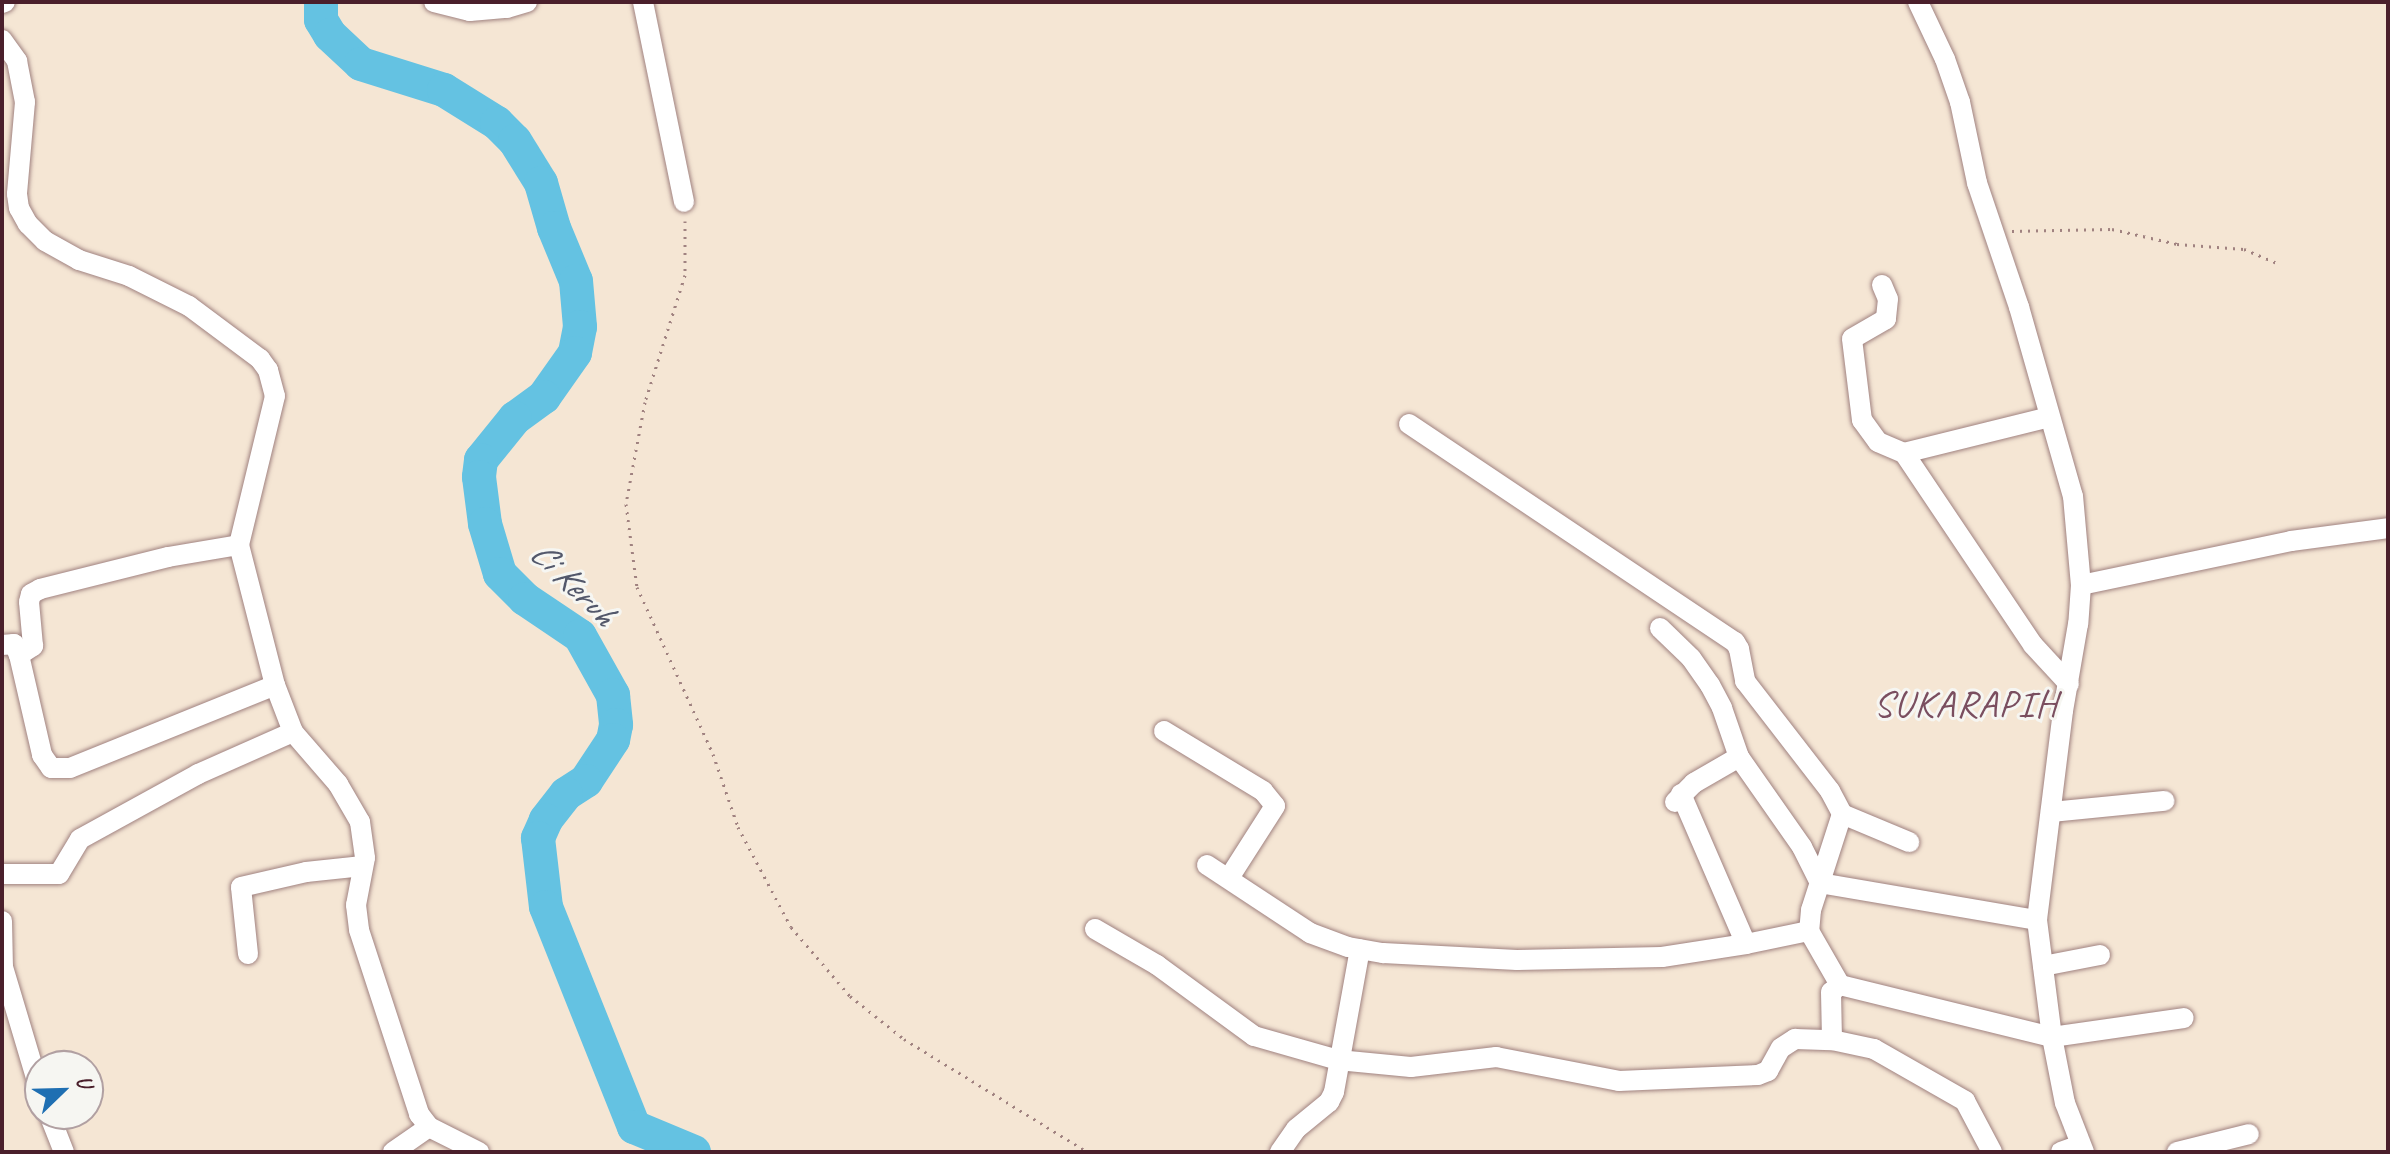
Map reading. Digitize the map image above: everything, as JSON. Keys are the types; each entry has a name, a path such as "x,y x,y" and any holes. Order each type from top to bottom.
{"street":[{"path":"434,2 470,11 507,8 527,2"},
{"path":"643,2 684,202"},
{"path":"1918,2 1945,59 1960,102 1965,138 1992,231 2019,307 2049,417 2058,433 2073,496 2081,585 2037,920 2052,1037 2075,1150"},
{"path":"2,40 17,61 25,102 17,194 19,208 28,224 45,241 79,260 129,276 189,306 260,359 268,370 275,396 239,545 275,685 293,732 338,784 360,822 363,866 356,905 359,930 407,1084 429,1127 479,1152"},
{"path":"1882,285 1888,299 1886,319 1852,339 1862,420 1878,442 1904,453 2033,645 2069,684"},
{"path":"1904,453 2049,417"},
{"path":"1409,424 1735,642 1745,681 1830,791 1842,814 1909,842"},
{"path":"2081,585 2291,541 2388,528"},
{"path":"239,545 40,589 31,594 29,602 33,646 10,650 42,755 51,768 63,769 275,685"},
{"path":"1660,628 1691,658 1710,685 1722,708 1739,757 1802,847 1820,883"},
{"path":"1164,731 1263,791 1275,806 1229,878"},
{"path":"2,874 59,874 80,839 198,774 293,732"},
{"path":"1739,757 1694,783 1678,798 1746,944"},
{"path":"2051,812 2164,801"},
{"path":"1842,814 1811,910 1809,931 1840,985 2052,1037 2184,1018"},
{"path":"1207,865 1310,933 1360,949 1420,957 1531,960 1662,957 1809,931"},
{"path":"248,954 241,887 306,872 363,866"},
{"path":"1820,883 2037,920"},
{"path":"2,921 3,967 28,1050"},
{"path":"1095,929 1157,965 1254,1036 1338,1060 1411,1067 1496,1057 1561,1071 1634,1081 1758,1075 1768,1071 1781,1048 1795,1039 1832,1040 1874,1049 1965,1101 1992,1152"},
{"path":"1280,1152 1296,1129 1329,1102 1360,949"},
{"path":"2043,966 2100,955"},
{"path":"1832,1040 1831,992 1840,985"},
{"path":"393,1152 429,1127"},
{"path":"55,1130 64,1152"},
{"path":"2177,1152 2249,1134"}],"path":[{"path":"684,202 685,275 645,402 626,504 637,587 713,754 738,827 791,927 850,996 904,1039 1088,1152"},
{"path":"1992,231 2112,229 2177,244 2244,249 2277,263"}],"waterway":[{"name":"Ci Keruh","path":"321,2 321,20 330,35 361,64 444,90 497,123 515,141 541,183 554,228 576,281 580,327 575,353 544,397 515,418 481,460 479,477 485,524 500,574 525,599 580,636 613,695 616,725 613,740 586,781 566,794 546,820 538,838 546,907 634,1127 694,1152"}],"district":[{"name":"SUKARAPIH","path":"1966,704"}]}
